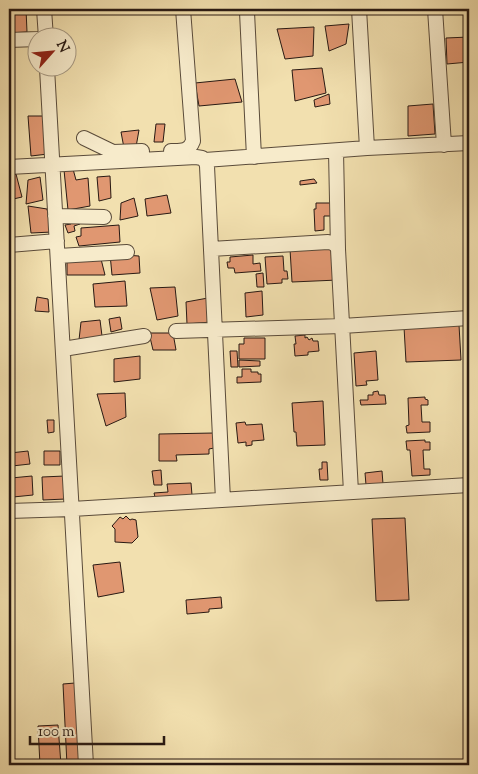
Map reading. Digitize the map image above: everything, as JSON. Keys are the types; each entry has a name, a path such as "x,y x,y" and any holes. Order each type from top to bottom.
{"street":[{"path":"44,9 45,28"},
{"path":"84,138 113,152 183,151 192,145 183,9"},
{"path":"359,9 367,148"},
{"path":"435,9 444,145"},
{"path":"247,12 254,157"},
{"path":"9,40 28,39"},
{"path":"48,78 86,765"},
{"path":"9,167 196,158 205,160 367,148 469,143"},
{"path":"336,151 338,249 351,492"},
{"path":"205,160 207,166 224,500"},
{"path":"55,216 104,216"},
{"path":"9,245 57,241"},
{"path":"211,249 328,242 333,243 338,249"},
{"path":"58,256 127,252"},
{"path":"176,331 342,326 469,318"},
{"path":"63,348 144,336"},
{"path":"9,511 72,509 469,485"}],"building":[{"path":"9,9 26,9 27,32 9,33"},
{"path":"349,24 346,44 329,51 325,26"},
{"path":"314,27 313,56 285,59 277,29"},
{"path":"469,37 469,62 447,64 446,38"},
{"path":"322,68 326,93 295,101 292,70"},
{"path":"235,79 242,102 199,106 195,83"},
{"path":"329,94 330,104 315,107 314,100"},
{"path":"433,104 435,134 408,136 408,106"},
{"path":"28,116 44,116 48,154 31,156"},
{"path":"156,124 165,124 163,142 154,142"},
{"path":"139,130 136,147 124,148 121,132"},
{"path":"73,169 76,180 88,178 90,206 68,210 64,170"},
{"path":"16,174 22,197 9,200 9,177"},
{"path":"110,176 111,198 99,201 97,177"},
{"path":"40,177 43,200 26,204 28,180"},
{"path":"314,179 317,183 300,185 300,181"},
{"path":"167,195 171,213 147,216 145,199"},
{"path":"134,198 138,216 120,220 121,203"},
{"path":"316,203 331,203 333,216 324,216 324,230 315,231 314,209 316,209"},
{"path":"28,206 47,209 52,232 31,233"},
{"path":"70,218 78,218 80,224 74,226 75,231 68,233 65,225 71,224"},
{"path":"119,225 120,242 79,246 76,237 81,236 81,228"},
{"path":"336,247 338,280 292,282 290,249"},
{"path":"110,254 139,256 140,273 112,275"},
{"path":"253,255 253,264 260,263 261,271 235,273 234,268 228,268 227,262 230,262 230,257"},
{"path":"283,256 284,271 287,271 288,279 282,279 282,283 267,284 265,257"},
{"path":"67,258 101,259 105,275 67,275"},
{"path":"263,273 264,287 257,287 256,274"},
{"path":"125,281 127,306 95,307 93,284"},
{"path":"175,287 178,316 157,320 150,288"},
{"path":"262,291 263,315 246,317 245,293"},
{"path":"37,297 48,299 49,312 35,311"},
{"path":"9,298 14,298 14,313 9,313"},
{"path":"208,298 211,322 187,324 186,302"},
{"path":"120,317 122,329 111,332 109,319"},
{"path":"100,320 102,336 79,340 81,322"},
{"path":"459,325 461,360 406,362 404,327"},
{"path":"149,333 173,333 176,350 153,350"},
{"path":"305,335 305,338 307,337 309,340 312,338 313,341 318,341 319,351 308,352 308,355 295,356 295,336"},
{"path":"244,338 265,338 265,359 239,359 239,344 244,344"},
{"path":"230,351 237,351 238,367 231,367"},
{"path":"376,351 378,380 366,381 367,385 356,386 354,353"},
{"path":"140,356 140,379 114,382 114,359"},
{"path":"239,360 260,361 260,366 239,367"},
{"path":"242,369 251,369 251,372 261,374 261,382 237,383 237,377 242,377"},
{"path":"378,391 379,395 385,395 386,404 361,405 360,400 368,400 368,395 373,395 373,392"},
{"path":"125,393 126,417 106,426 97,394"},
{"path":"425,397 428,400 428,405 421,405 422,422 430,422 430,432 407,433 406,426 409,425 408,398"},
{"path":"323,401 325,445 297,446 292,403"},
{"path":"47,420 54,420 54,432 48,433"},
{"path":"245,422 246,425 262,424 264,440 252,441 252,445 246,446 246,442 238,443 236,423"},
{"path":"214,433 214,448 209,449 209,454 176,455 177,461 159,461 159,434"},
{"path":"425,440 425,442 430,442 430,450 423,450 424,469 430,469 430,475 412,476 410,450 407,450 406,441"},
{"path":"28,451 30,464 12,466 10,453"},
{"path":"44,451 60,451 60,465 44,465"},
{"path":"322,462 327,462 328,480 320,480 319,469 322,469"},
{"path":"161,470 162,485 154,485 152,471"},
{"path":"382,471 383,484 366,485 365,473"},
{"path":"32,476 33,495 13,497 11,478"},
{"path":"65,476 66,499 43,500 42,477"},
{"path":"191,483 192,495 155,497 154,493 168,492 167,484"},
{"path":"126,516 130,520 136,520 138,537 132,543 115,542 115,529 112,526 120,517 123,519"},
{"path":"405,518 409,600 376,601 372,519"},
{"path":"120,562 124,592 98,597 93,565"},
{"path":"221,597 222,608 209,609 209,612 187,614 186,600"},
{"path":"75,683 80,765 67,765 63,684"},
{"path":"58,725 61,765 40,765 38,726"}]}
